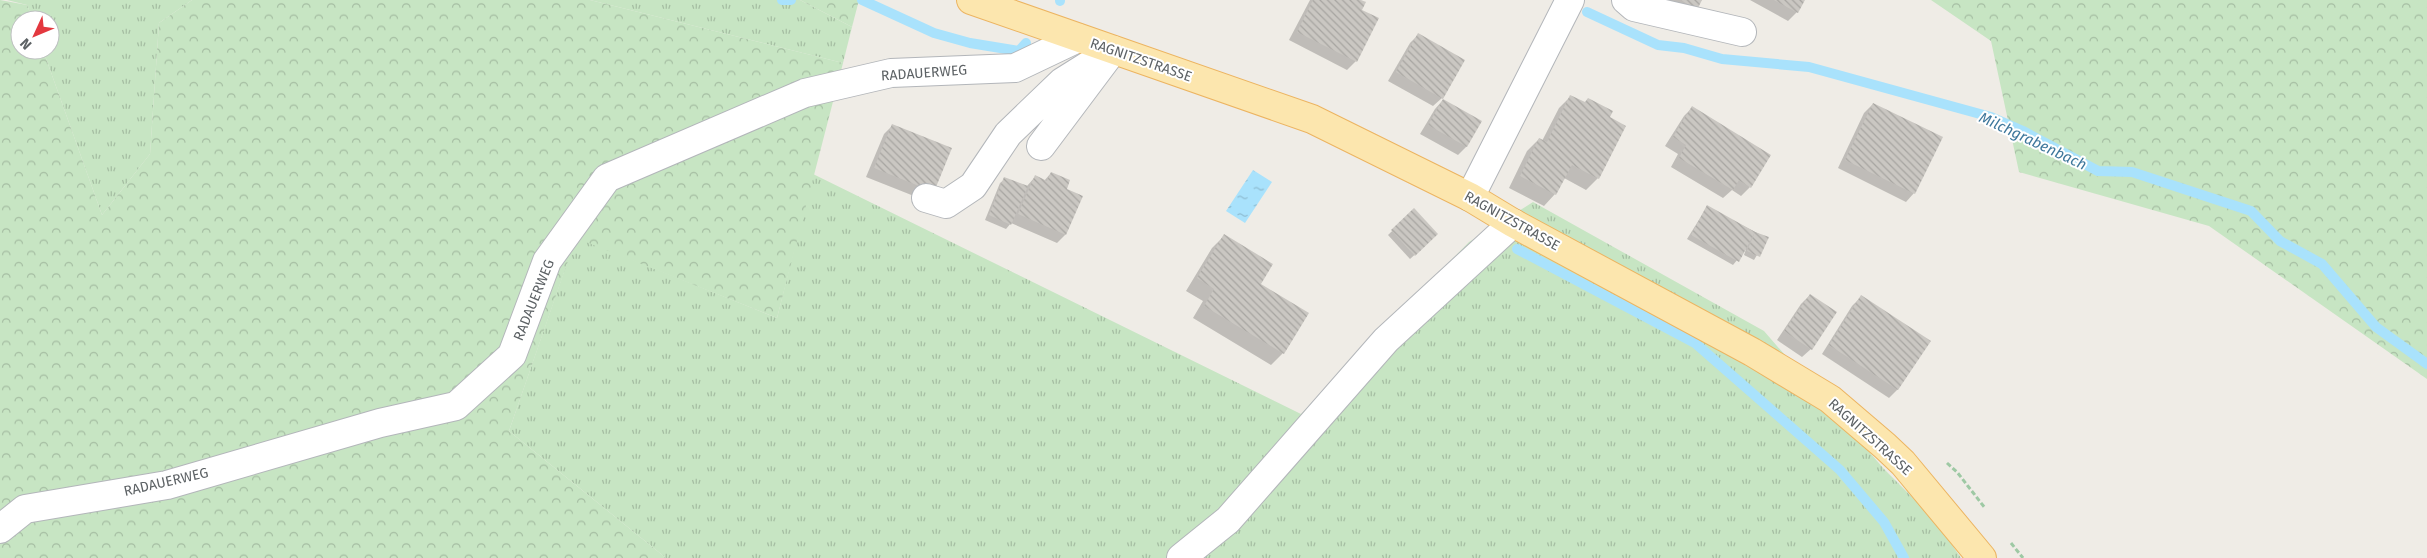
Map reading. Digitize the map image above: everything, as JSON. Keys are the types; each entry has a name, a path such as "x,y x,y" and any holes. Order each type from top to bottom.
{"main road":[{"name":"RAGNITZSTRASSE","path":"971,0 1312,119 1470,197 1513,223 1752,352 1830,399 1903,463 1982,558"}],"street":[{"path":"1470,197 1570,0"},
{"path":"1626,0 1634,7 1742,32"},
{"name":"RADAUERWEG","path":"0,529 25,509 167,485 380,423 456,406 512,355 547,260 608,178 805,93 891,73 1015,68 1078,38"},
{"path":"1041,146 1113,50"},
{"path":"926,198 946,204 973,186 1008,134 1055,88 1113,50"},
{"path":"1180,558 1228,520 1386,340 1513,223"}],"green space":[{"path":"0,0 27,5 29,10 10,10 10,60 47,60 102,215 150,154 159,23 192,0 590,0 843,63 777,318 576,238 509,431 666,558 0,558"},
{"path":"7,0 192,0 159,23 150,154 102,215 47,60 60,60 60,10 29,10 27,5"},
{"path":"590,0 800,0 852,27 843,63"},
{"path":"800,0 859,0 852,27"},
{"path":"1931,0 2427,0 2427,379 2209,226 2019,172 1991,41"},
{"path":"813,174 1301,414 1469,242 1533,202 1764,331 1884,469 1935,520 1961,558 666,558 509,431 576,237 777,318"}],"water":[{"path":"1253,170 1272,182 1245,223 1226,211"}],"building":[{"path":"1313,0 1361,0 1366,2 1362,10 1379,18 1357,62 1297,32"},
{"path":"1681,0 1702,0 1697,10"},
{"path":"1774,0 1805,0 1798,13"},
{"path":"1418,33 1465,60 1443,99 1396,72"},
{"path":"1570,95 1585,102 1588,98 1613,111 1610,117 1626,126 1599,179 1572,165 1556,195 1520,176 1539,138 1547,142"},
{"path":"1443,99 1482,121 1467,147 1428,125"},
{"path":"1873,103 1943,137 1915,194 1845,160"},
{"path":"1692,106 1771,155 1751,188 1739,180 1733,190 1679,158 1686,145 1673,137"},
{"path":"892,124 952,148 934,192 874,168"},
{"path":"1051,172 1070,180 1067,189 1083,196 1066,235 1018,214 1035,175 1047,181"},
{"path":"1004,177 1028,186 1011,225 989,215"},
{"path":"1707,205 1755,232 1739,262 1691,235"},
{"path":"1414,208 1438,234 1415,256 1391,230"},
{"path":"1755,232 1769,237 1760,257 1747,251"},
{"path":"1224,234 1273,264 1261,284 1309,313 1284,354 1204,306 1214,289 1197,278"},
{"path":"1810,294 1837,312 1812,350 1784,331"},
{"path":"1861,295 1931,341 1898,390 1829,345"}],"waterway":[{"name":"Milchgrabenbach","path":"782,0 791,0"},
{"name":"Milchgrabenbach","path":"862,0 934,33 970,43 1019,51 1026,43"},
{"name":"Milchgrabenbach","path":"1587,12 1658,45 1684,48 1722,59 1809,67 1991,117 2023,131 2098,171 2132,172 2251,211 2280,241 2322,264 2376,327 2427,364"},
{"path":"1517,249 1695,343 1840,470 1884,522 1904,558"}]}
